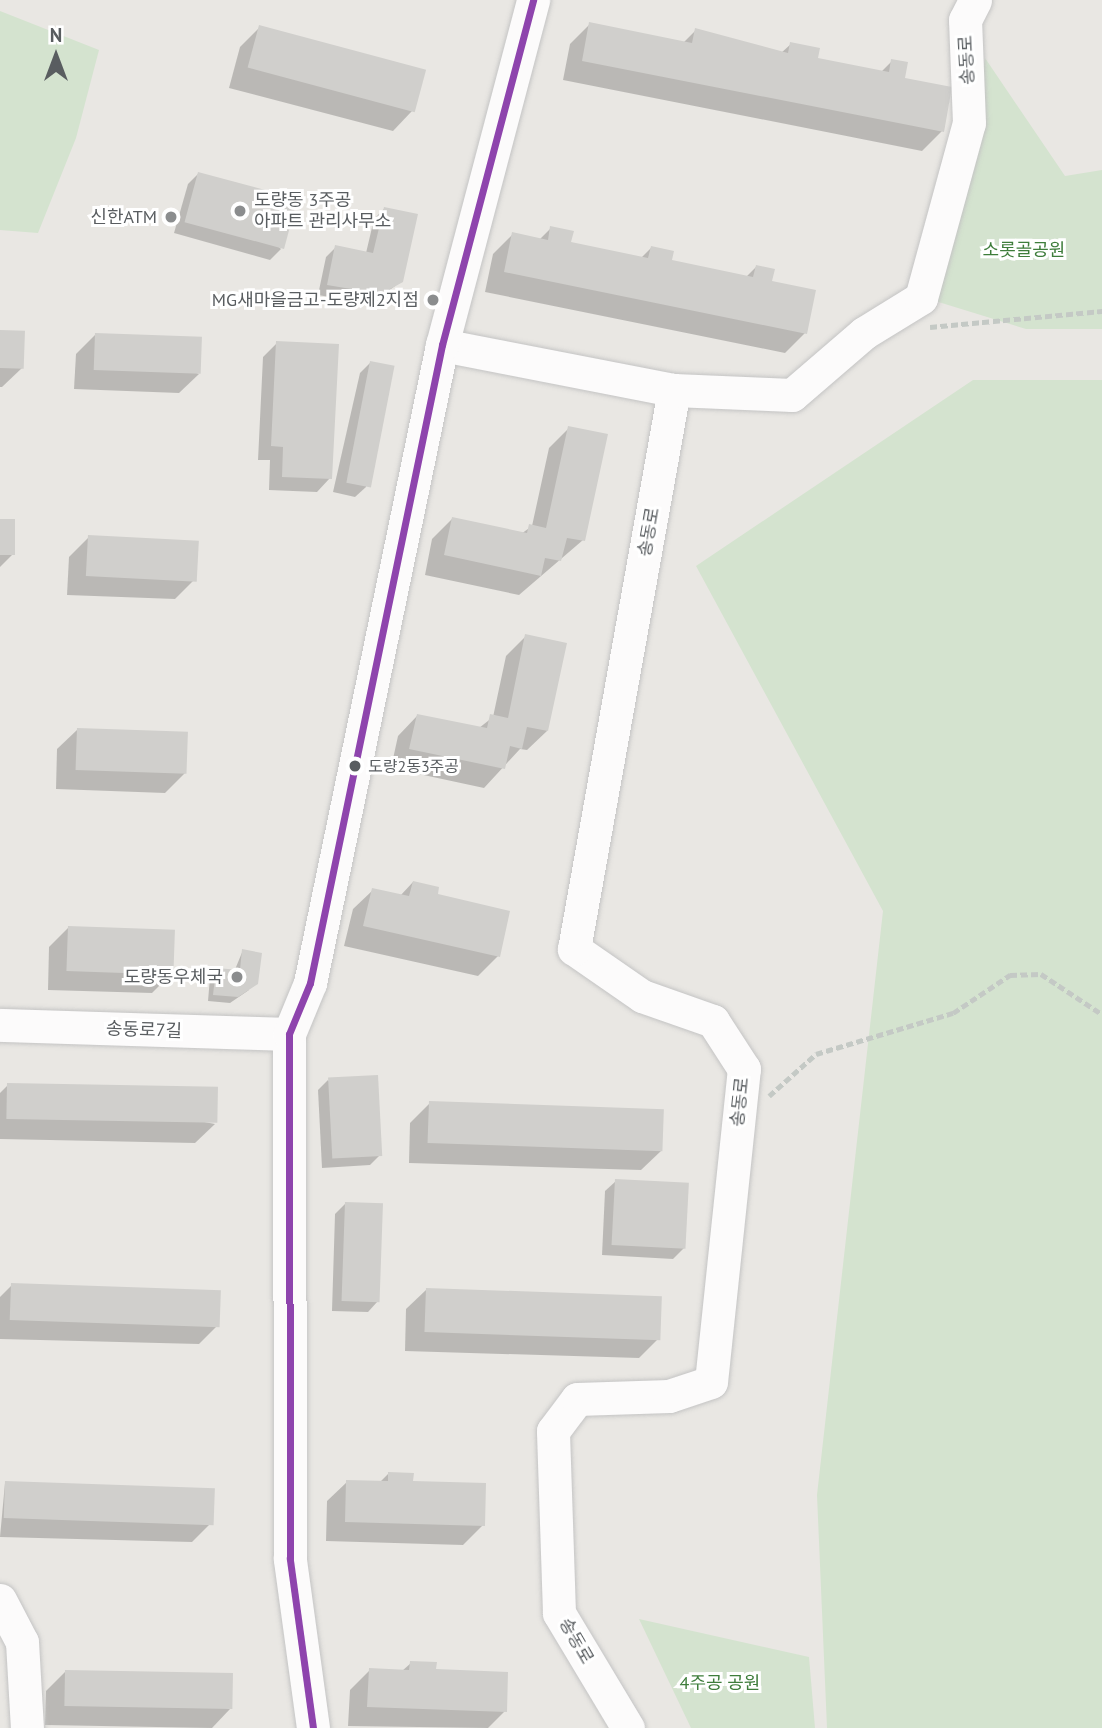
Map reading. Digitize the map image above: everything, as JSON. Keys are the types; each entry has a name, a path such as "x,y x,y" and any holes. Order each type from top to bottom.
{"street":[{"path":"313,1728 290,1559 289,1034 310,983 442,345 533,0"},
{"name":"송동로","path":"442,345 674,390 792,396 864,333 921,298 969,123 965,20 975,0"},
{"name":"송동로","path":"628,1728 559,1614 553,1431 577,1399 669,1396 711,1382 744,1069 713,1021 642,996 574,948 674,390"},
{"name":"송동로7길","path":"0,1025 289,1034"},
{"path":"0,1600 22,1643 27,1728"}],"path":[{"path":"922,328 1102,311"},
{"path":"739,1115 816,1054 953,1013 1010,975 1041,974 1102,1014"}],"green space":[{"path":"0,11 99,50 76,138 38,233 0,230"},
{"name":"소롯골공원","path":"985,58 1065,176 1102,170 1102,329 1026,329 932,300"},
{"path":"973,380 1102,380 1102,1728 827,1728 817,1495 883,911 696,566"},
{"name":"4주공 공원","path":"639,1619 809,1657 815,1728 691,1728"}],"building":[{"path":"589,22 692,43 695,28 788,53 790,42 820,48 818,58 889,72 891,59 908,62 905,78 952,87 944,132 582,61"},
{"path":"259,25 426,70 415,112 248,68"},
{"name":"도량동 3주공 아파트 관리사무소","path":"198,172 297,199 284,249 185,222"},
{"path":"384,207 418,214 403,282 381,294 327,285 335,245 373,253"},
{"path":"550,226 574,231 571,242 648,258 651,246 674,251 672,260 753,277 756,265 775,269 772,281 816,290 807,334 504,272 512,232 548,240"},
{"path":"0,330 25,331 24,369 0,368"},
{"path":"95,333 202,337 201,374 94,370"},
{"path":"276,341 339,344 332,479 282,477 283,447 271,446"},
{"path":"370,361 395,366 371,487 346,483"},
{"path":"568,426 608,434 585,541 567,538 561,561 545,558 541,576 444,555 452,517 527,533 529,524 546,528"},
{"path":"0,519 15,519 15,555 0,555"},
{"path":"88,535 199,541 197,582 86,576"},
{"path":"525,634 567,643 548,731 527,727 522,749 510,746 505,769 409,749 417,714 487,728 490,714 508,718"},
{"path":"77,728 188,732 186,774 76,770"},
{"path":"413,881 439,887 438,894 510,911 500,957 363,926 372,888 409,896"},
{"path":"68,926 175,930 173,975 66,971"},
{"name":"도량동우체국","path":"242,949 262,953 258,984 238,997 213,995 216,968 240,970"},
{"path":"378,1075 382,1156 332,1159 328,1078"},
{"path":"7,1083 218,1087 217,1123 6,1119"},
{"path":"429,1101 664,1109 662,1151 428,1143"},
{"path":"615,1179 689,1183 685,1249 612,1245"},
{"path":"345,1202 383,1203 380,1302 342,1301"},
{"path":"11,1283 221,1290 220,1327 10,1320"},
{"path":"426,1288 662,1296 660,1340 424,1332"},
{"path":"388,1472 414,1473 413,1481 486,1483 485,1526 345,1522 346,1480 388,1481"},
{"path":"5,1481 215,1488 214,1525 4,1518"},
{"path":"410,1661 437,1662 436,1669 508,1672 507,1712 367,1707 369,1668 409,1670"},
{"path":"65,1670 233,1673 232,1709 64,1706"}],"transit line":[{"path":"313,1728 290,1559 289,1034 310,983 442,345 533,0"}],"place":[{"name":"도량동 3주공 아파트 관리사무소","path":"240,211"},
{"name":"신한ATM","path":"171,217"},
{"name":"MG새마을금고-도량제2지점","path":"433,300"},
{"name":"도량2동3주공","path":"355,766"},
{"name":"도량동우체국","path":"237,977"}]}
